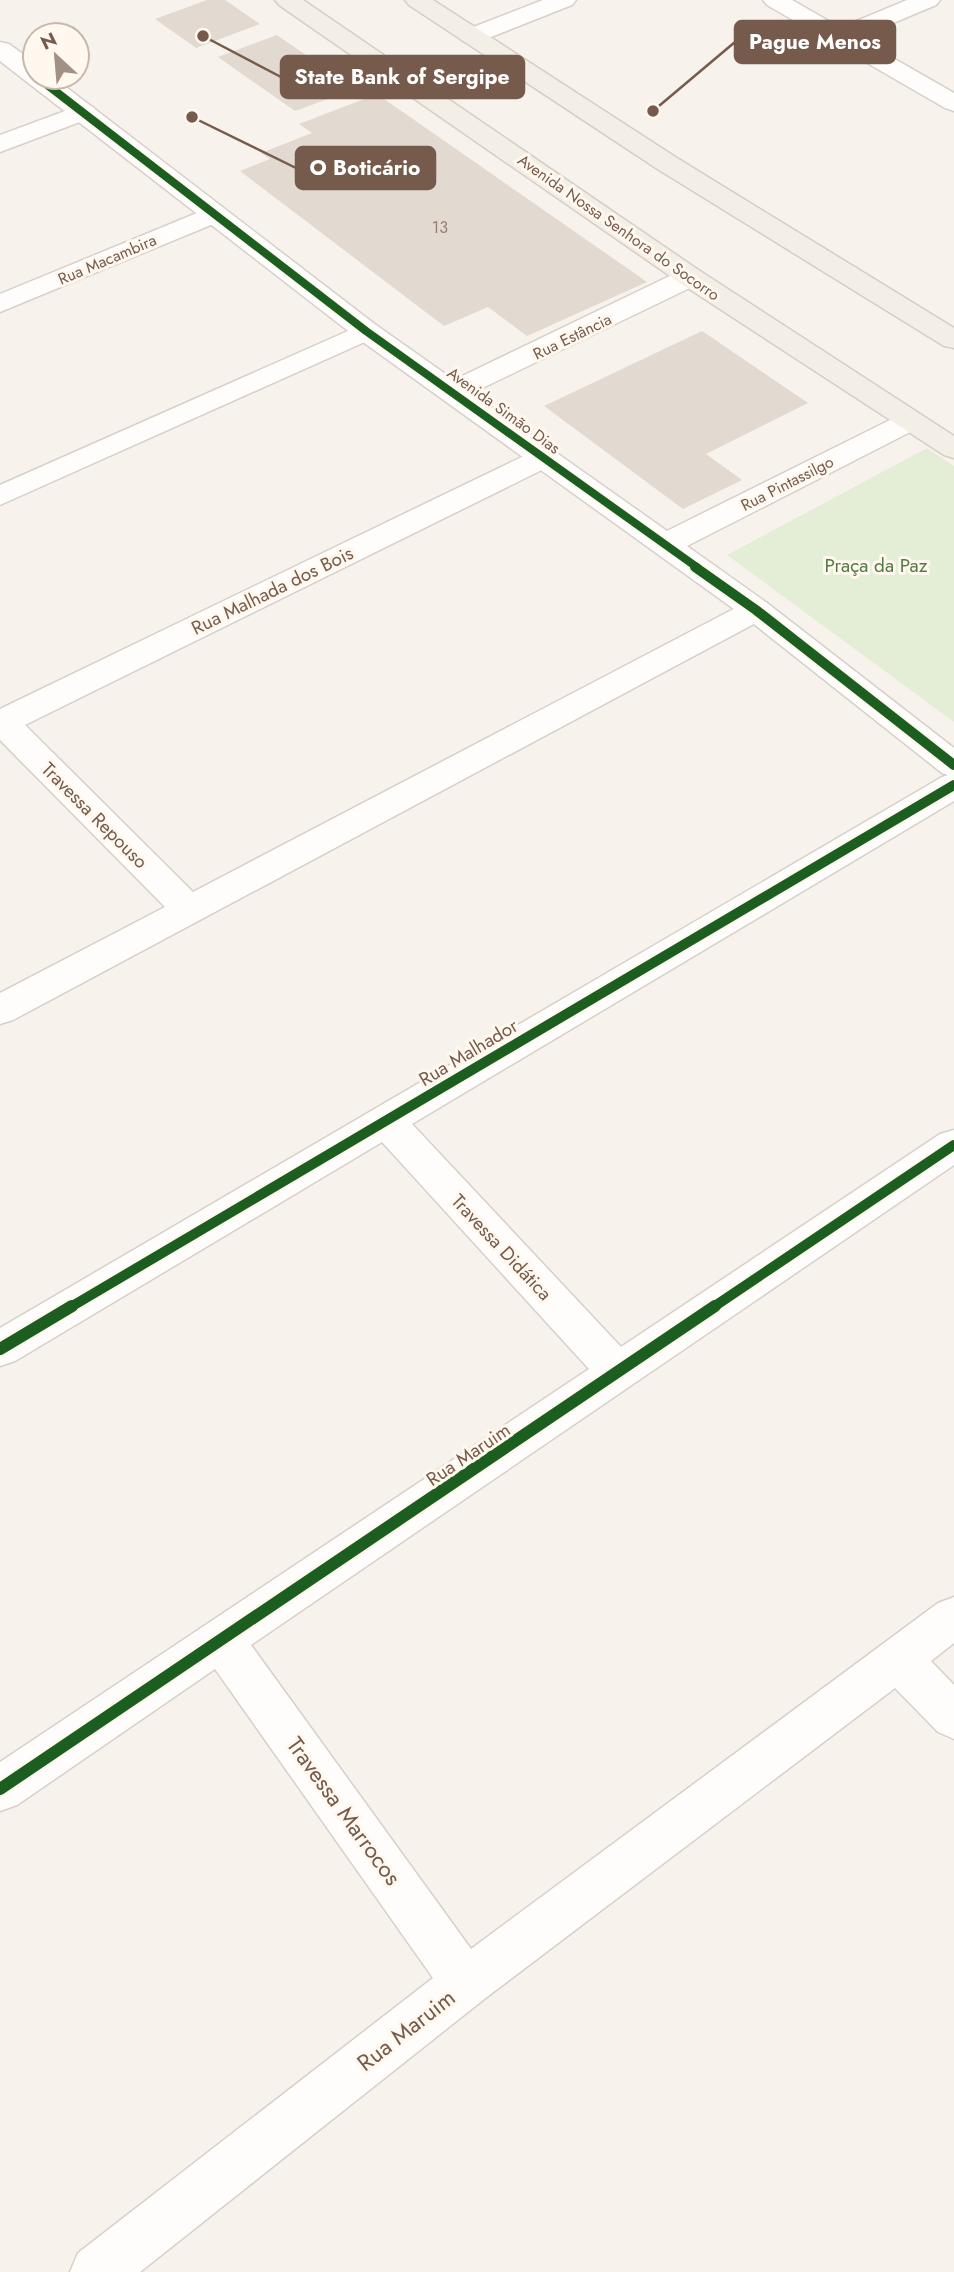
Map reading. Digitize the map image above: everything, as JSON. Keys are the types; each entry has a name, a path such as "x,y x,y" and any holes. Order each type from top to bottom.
{"main road":[{"name":"Avenida Nossa Senhora do Socorro","path":"287,0 690,277 954,449"},
{"path":"417,0 668,164 954,340"}],"street":[{"path":"472,36 564,0"},
{"path":"775,0 954,103"},
{"path":"839,37 928,0"},
{"name":"Avenida Simão Dias","path":"0,48 21,64"},
{"name":"Avenida Simão Dias","path":"56,91 366,331 756,610 954,765"},
{"path":"0,144 84,112"},
{"name":"Rua Macambira","path":"0,304 214,214"},
{"name":"Rua Estância","path":"452,392 690,277"},
{"path":"0,496 366,331"},
{"name":"Rua Pintassilgo","path":"664,545 910,421"},
{"name":"Rua Malhada dos Bois","path":"1,722 543,458"},
{"path":"0,1010 188,908 756,610"},
{"name":"Travessa Repouso","path":"1,722 188,908"},
{"name":"Rua Malhador","path":"0,1349 954,785"},
{"name":"Travessa Didática","path":"386,1121 619,1373"},
{"name":"Rua Maruim","path":"0,1789 954,1145"},
{"name":"Rua Maruim","path":"97,2272 466,1983 954,1617"},
{"name":"Travessa Marrocos","path":"221,1640 466,1983"},
{"path":"899,1660 954,1717"}],"green space":[{"name":"Praça da Paz","path":"927,448 954,466 954,722 727,555"}],"building":[{"path":"207,0 225,0 260,24 196,48 155,19"},
{"path":"277,35 355,89 295,111 218,57"},
{"path":"377,94 647,282 527,336 488,307 444,326 240,171 270,159 261,153 312,133 299,124"},
{"path":"702,331 808,403 706,454 742,480 683,509 544,406"}],"cycle path":[{"path":"55,91 366,331 756,610 954,765"},
{"path":"0,1349 954,785"},
{"path":"0,1789 954,1145"}],"place":[{"name":"State Bank of Sergipe","path":"203,36"},
{"name":"Pague Menos","path":"653,111"},
{"name":"O Boticário","path":"192,117"}]}
